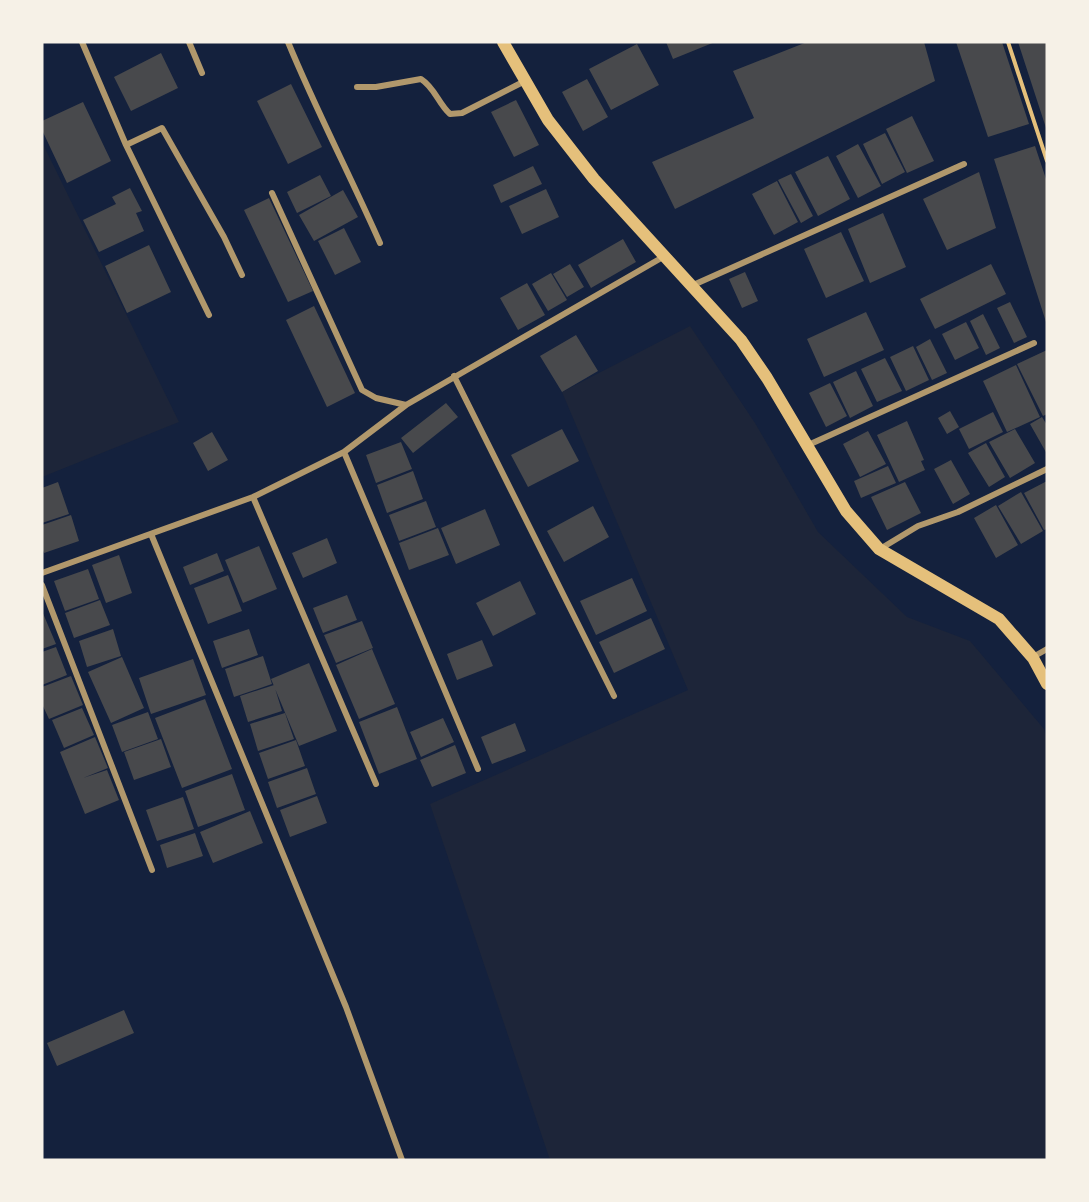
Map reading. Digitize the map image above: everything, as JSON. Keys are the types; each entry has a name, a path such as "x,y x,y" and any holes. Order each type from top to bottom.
{"main road":[{"path":"503,42 548,120 594,179 741,340 767,378 846,511 879,549 999,619 1032,658 1047,684"}],"street":[{"path":"82,42 126,145 209,315"},
{"path":"189,42 202,73"},
{"path":"288,42 380,243"},
{"path":"357,87 376,87 421,79 431,86 440,105 450,114 462,113 526,81"},
{"path":"126,145 162,128 224,237 242,275"},
{"path":"691,286 964,164"},
{"path":"272,193 362,390 376,398 406,405"},
{"path":"42,573 253,497 344,452 406,405 663,257"},
{"path":"806,446 1034,343"},
{"path":"454,376 614,696"},
{"path":"344,452 478,769"},
{"path":"879,549 918,526 958,512 1047,469"},
{"path":"253,497 376,784"},
{"path":"152,534 346,1006 402,1160"},
{"path":"42,585 152,870"},
{"path":"1032,658 1047,649"}],"path":[{"path":"1008,42 1047,161"}],"shaded area":[{"path":"42,142 179,422 42,477"},
{"path":"690,326 755,423 818,532 907,617 970,641 1044,729 1047,739 1047,1160 550,1160 430,804 688,690 562,392"}],"building":[{"path":"666,42 715,42 673,59"},
{"path":"807,42 924,42 935,81 675,209 652,162 754,118 733,71"},
{"path":"956,42 1002,42 1029,124 988,137"},
{"path":"1018,42 1047,42 1047,131"},
{"path":"637,44 659,85 611,110 589,69"},
{"path":"161,53 178,88 131,111 114,77"},
{"path":"587,79 608,117 583,131 562,92"},
{"path":"291,84 322,147 288,164 257,101"},
{"path":"516,100 539,145 514,157 491,112"},
{"path":"83,102 111,161 67,183 42,130 42,121"},
{"path":"912,116 934,161 907,173 886,129"},
{"path":"885,133 905,172 882,184 863,144"},
{"path":"858,144 881,186 858,198 836,156"},
{"path":"1035,146 1047,182 1046,322 994,159"},
{"path":"828,156 850,199 818,216 795,172"},
{"path":"533,166 542,184 501,203 493,185"},
{"path":"979,172 996,228 947,250 923,199"},
{"path":"791,174 813,216 801,223 778,180"},
{"path":"320,175 331,196 297,213 287,192"},
{"path":"777,181 798,222 774,235 752,194"},
{"path":"130,188 142,211 136,213 144,231 99,252 83,220 116,204 112,197"},
{"path":"546,189 559,217 522,234 509,206"},
{"path":"343,190 358,217 314,241 299,215"},
{"path":"269,198 313,291 288,302 244,210"},
{"path":"883,213 906,267 870,283 848,229"},
{"path":"344,228 361,262 335,275 318,241"},
{"path":"841,232 864,281 826,298 804,249"},
{"path":"623,239 636,262 591,288 578,265"},
{"path":"149,245 171,292 127,313 105,266"},
{"path":"570,264 584,287 567,297 553,274"},
{"path":"991,264 1006,294 935,329 920,299"},
{"path":"745,272 758,301 742,308 729,279"},
{"path":"551,273 567,300 548,311 532,284"},
{"path":"527,283 545,315 518,330 500,298"},
{"path":"1010,302 1027,337 1014,343 997,308"},
{"path":"314,306 355,393 327,407 286,320"},
{"path":"866,312 884,350 824,377 807,339"},
{"path":"983,314 1000,348 986,355 970,321"},
{"path":"966,322 979,348 955,360 942,334"},
{"path":"576,335 598,371 562,392 540,356"},
{"path":"930,339 947,373 932,380 916,347"},
{"path":"913,346 929,380 906,391 890,357"},
{"path":"1047,350 1047,414 1043,416 1017,364"},
{"path":"885,358 902,391 877,402 861,369"},
{"path":"1016,365 1040,417 1007,432 983,381"},
{"path":"856,371 873,406 850,418 833,382"},
{"path":"830,383 847,416 826,427 809,393"},
{"path":"446,403 458,417 413,453 401,438"},
{"path":"950,411 959,427 947,434 938,418"},
{"path":"993,412 1003,432 969,449 959,429"},
{"path":"1042,417 1047,425 1047,454 1030,424"},
{"path":"907,421 924,460 921,461 925,470 899,482 877,435"},
{"path":"562,429 579,461 528,487 511,455"},
{"path":"1015,429 1035,463 1010,478 989,442"},
{"path":"868,431 886,464 860,477 843,444"},
{"path":"212,432 228,460 208,471 193,443"},
{"path":"401,442 412,469 376,483 366,455"},
{"path":"986,443 1005,477 989,487 968,453"},
{"path":"951,460 970,494 953,504 934,469"},
{"path":"888,466 896,483 861,498 854,481"},
{"path":"413,471 423,499 387,513 377,485"},
{"path":"1047,481 1047,529 1044,530 1024,493"},
{"path":"58,482 69,514 42,523 42,488"},
{"path":"905,482 921,513 887,530 871,497"},
{"path":"1021,492 1043,531 1021,544 998,506"},
{"path":"426,501 436,527 399,541 389,515"},
{"path":"996,505 1018,545 996,558 974,518"},
{"path":"593,506 609,537 564,562 547,531"},
{"path":"485,509 500,545 456,564 441,528"},
{"path":"71,515 79,541 44,553 42,525"},
{"path":"438,528 449,555 409,570 399,543"},
{"path":"327,538 337,563 303,578 292,553"},
{"path":"259,546 277,589 243,603 225,560"},
{"path":"217,553 224,571 190,585 183,567"},
{"path":"119,555 132,593 106,603 92,565"},
{"path":"88,569 99,599 65,611 54,581"},
{"path":"228,575 242,611 208,624 194,588"},
{"path":"632,578 647,611 596,635 580,601"},
{"path":"520,581 536,614 493,636 476,603"},
{"path":"347,595 357,620 323,633 313,608"},
{"path":"100,600 110,625 74,638 65,613"},
{"path":"42,611 56,644 42,649"},
{"path":"651,618 665,649 614,673 599,642"},
{"path":"362,621 373,648 336,663 324,635"},
{"path":"113,629 121,656 87,667 79,641"},
{"path":"249,629 258,655 222,668 213,641"},
{"path":"482,640 493,666 457,680 447,654"},
{"path":"56,647 67,675 42,685 42,652"},
{"path":"372,649 395,704 359,719 336,665"},
{"path":"263,656 272,684 234,697 225,669"},
{"path":"122,657 144,708 111,723 88,672"},
{"path":"193,659 206,695 151,714 139,678"},
{"path":"309,663 337,731 299,746 271,679"},
{"path":"71,676 83,705 49,719 42,704 42,687"},
{"path":"274,685 282,711 248,722 240,696"},
{"path":"205,699 232,769 182,788 155,718"},
{"path":"397,707 417,759 379,774 359,722"},
{"path":"82,708 94,735 64,748 52,720"},
{"path":"148,712 158,739 122,752 112,725"},
{"path":"285,713 294,739 258,751 250,724"},
{"path":"443,718 454,742 421,757 410,732"},
{"path":"515,723 526,751 492,764 481,737"},
{"path":"95,737 108,768 83,778 107,770 119,800 85,814 60,752"},
{"path":"161,739 171,767 134,780 124,752"},
{"path":"296,740 305,766 268,779 259,753"},
{"path":"455,745 466,773 432,787 420,760"},
{"path":"307,768 316,794 277,808 268,782"},
{"path":"232,774 245,810 198,827 185,791"},
{"path":"317,796 327,823 290,837 280,810"},
{"path":"183,797 194,829 157,841 146,810"},
{"path":"250,811 263,843 213,863 200,832"},
{"path":"195,833 203,856 167,868 160,845"},
{"path":"124,1010 134,1033 57,1066 47,1043"}]}
